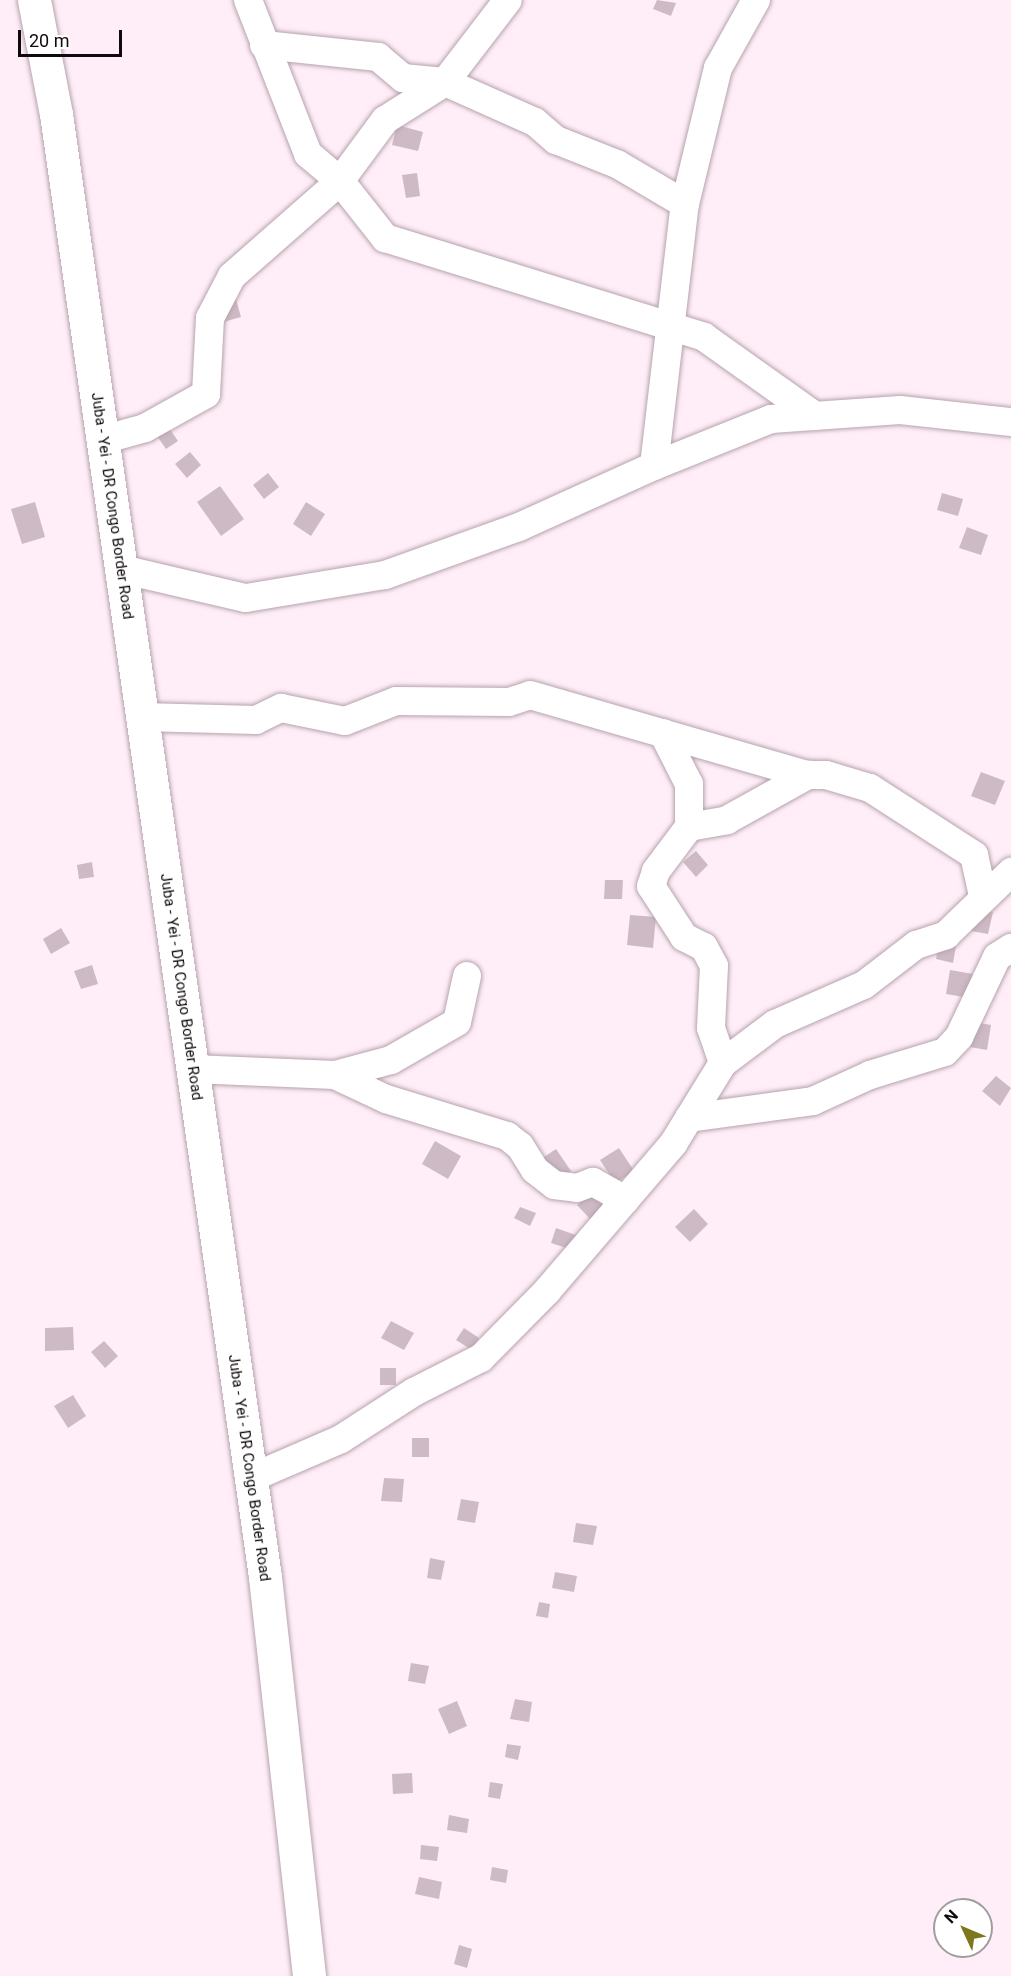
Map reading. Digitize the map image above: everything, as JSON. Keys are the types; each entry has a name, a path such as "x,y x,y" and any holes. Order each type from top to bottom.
{"main road":[{"name":"Juba - Yei - DR Congo Border Road","path":"34,0 56,114 251,1478 309,1976"}],"street":[{"path":"248,0 308,154 340,181 385,238 704,337 814,416"},
{"path":"102,440 145,428 206,394 210,318 232,276 295,225 340,181 385,120 445,82 508,0"},
{"path":"654,466 685,204 718,68 756,0"},
{"path":"264,45 378,57 403,78 445,82 535,122 556,140 617,164 685,204"},
{"path":"121,569 246,598 385,575 519,527 654,466 771,419 900,410 1011,422"},
{"path":"142,717 256,720 281,708 345,721 396,701 508,702 530,695 808,775 826,775 870,788 903,812 974,855 999,888 946,935 916,945 864,986 776,1024 723,1063 673,1144 548,1291 481,1358 414,1392 341,1439 251,1478"},
{"path":"663,733 689,784 689,827 656,871 651,886 684,937 704,947 714,966 711,1028 723,1063"},
{"path":"689,827 727,820 808,775"},
{"path":"688,1119 813,1101 870,1075 945,1052 959,1037 997,957 1011,948"},
{"path":"192,1069 335,1075 391,1060 457,1023 467,976"},
{"path":"335,1075 386,1099 507,1136 520,1146 535,1170 554,1185 577,1188 593,1182 625,1200"}],"building":[{"path":"657,0 676,3 671,16 653,9"},
{"path":"397,125 423,132 418,151 392,145"},
{"path":"417,173 420,196 406,198 402,175"},
{"path":"236,299 241,317 223,322 217,305"},
{"path":"167,425 178,441 166,449 155,433"},
{"path":"190,452 201,465 187,478 175,464"},
{"path":"268,473 279,487 264,499 253,485"},
{"path":"220,486 244,519 221,536 197,502"},
{"path":"942,493 963,499 958,516 937,510"},
{"path":"35,502 45,537 22,544 11,509"},
{"path":"306,502 325,514 311,536 293,524"},
{"path":"967,527 988,535 981,555 959,548"},
{"path":"981,772 1005,781 995,805 971,796"},
{"path":"696,851 708,865 696,877 683,862"},
{"path":"92,862 94,877 79,879 77,865"},
{"path":"605,880 623,880 622,899 604,899"},
{"path":"976,909 993,912 988,934 971,931"},
{"path":"630,915 656,917 653,948 627,945"},
{"path":"61,928 70,943 51,954 43,939"},
{"path":"939,942 956,946 953,963 936,959"},
{"path":"92,965 98,984 81,989 74,971"},
{"path":"950,970 973,974 969,998 946,994"},
{"path":"974,1022 991,1025 987,1050 970,1047"},
{"path":"996,1076 1011,1088 1000,1106 982,1091"},
{"path":"435,1141 461,1156 448,1179 422,1164"},
{"path":"619,1148 634,1171 615,1183 600,1160"},
{"path":"556,1149 571,1171 555,1181 541,1159"},
{"path":"594,1189 609,1206 592,1221 577,1205"},
{"path":"520,1207 536,1213 530,1226 514,1218"},
{"path":"694,1209 708,1224 690,1242 675,1227"},
{"path":"556,1228 584,1238 579,1252 551,1243"},
{"path":"391,1321 414,1333 404,1350 381,1338"},
{"path":"73,1327 74,1350 45,1351 45,1328"},
{"path":"464,1328 479,1338 472,1350 456,1340"},
{"path":"104,1341 118,1356 105,1368 91,1352"},
{"path":"380,1368 396,1368 396,1385 380,1385"},
{"path":"73,1395 86,1416 68,1428 54,1406"},
{"path":"412,1438 429,1438 429,1457 412,1457"},
{"path":"384,1478 404,1479 402,1502 381,1501"},
{"path":"461,1499 479,1502 475,1523 457,1520"},
{"path":"576,1523 597,1526 593,1545 573,1542"},
{"path":"430,1558 445,1561 441,1580 427,1578"},
{"path":"555,1572 577,1576 574,1592 552,1588"},
{"path":"539,1602 550,1604 548,1618 536,1616"},
{"path":"411,1663 429,1666 425,1684 408,1681"},
{"path":"515,1699 532,1702 529,1722 510,1719"},
{"path":"457,1701 467,1726 449,1734 438,1709"},
{"path":"507,1744 521,1746 518,1760 505,1757"},
{"path":"412,1773 413,1793 393,1794 392,1774"},
{"path":"490,1782 503,1784 500,1799 488,1797"},
{"path":"449,1815 469,1819 467,1833 447,1830"},
{"path":"421,1845 439,1847 437,1861 420,1859"},
{"path":"492,1867 508,1870 506,1883 490,1880"},
{"path":"419,1877 442,1882 439,1899 415,1894"},
{"path":"459,1945 472,1949 467,1968 454,1964"}]}
